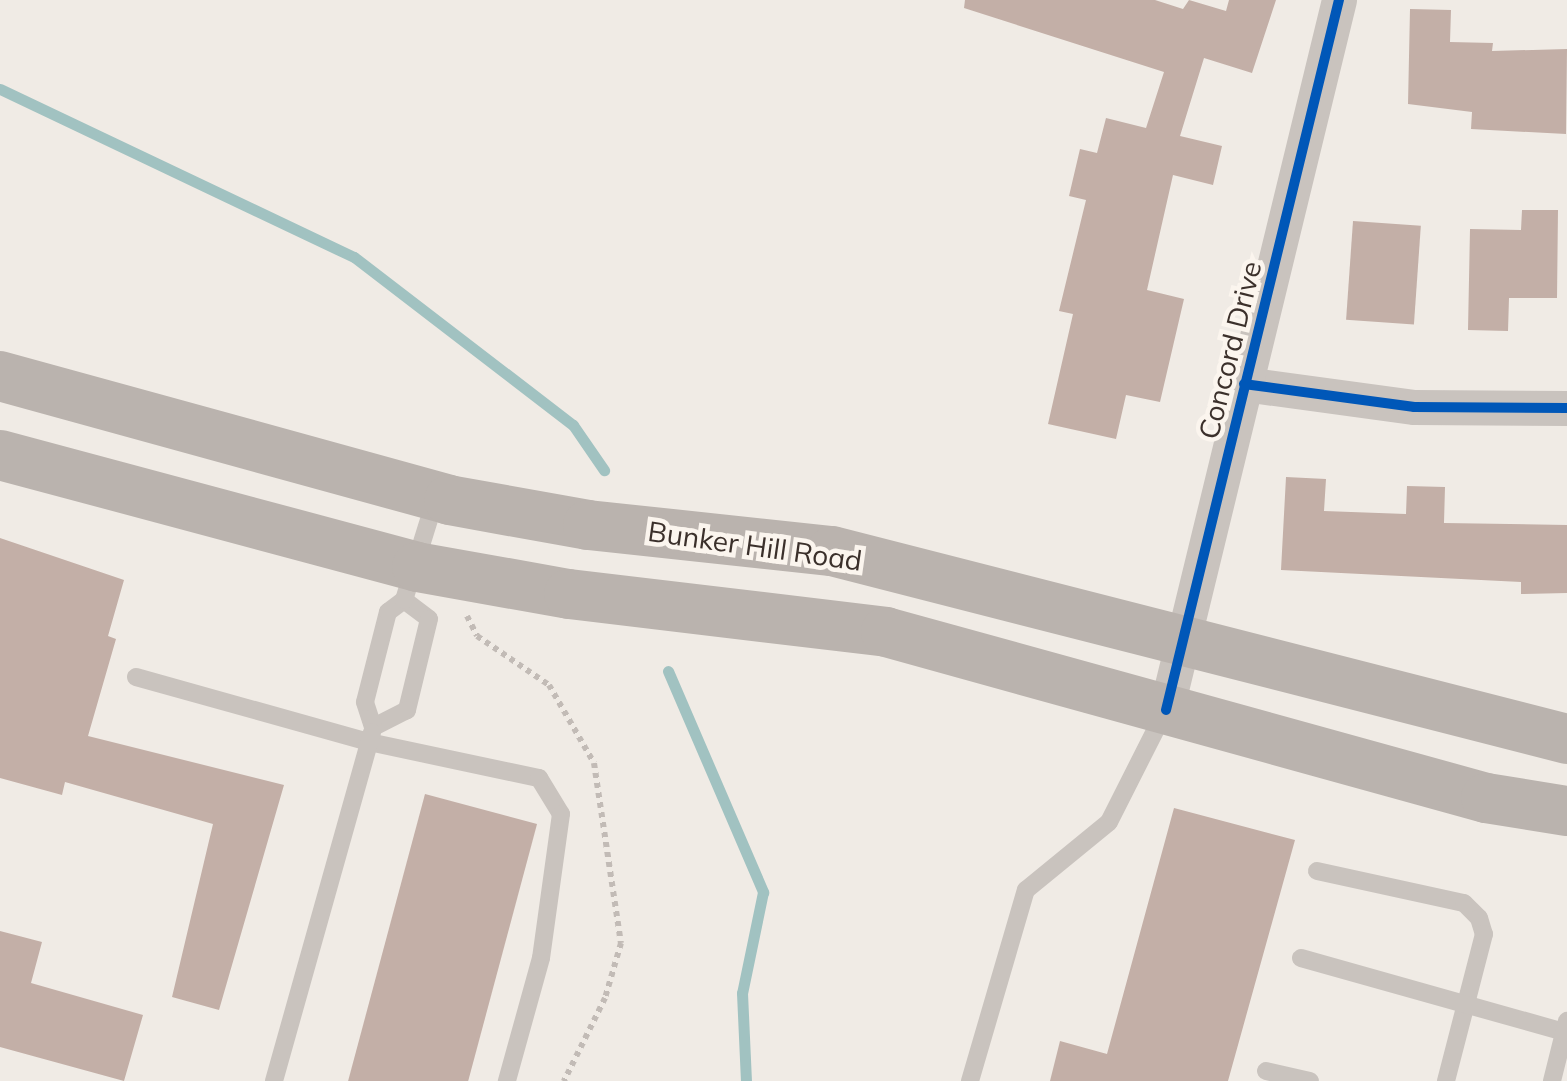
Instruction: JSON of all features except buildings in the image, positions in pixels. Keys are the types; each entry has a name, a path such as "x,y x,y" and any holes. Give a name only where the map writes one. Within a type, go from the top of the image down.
{"main road":[{"name":"Bunker Hill Road","path":"0,376 436,496 588,525 832,551 1567,738"},
{"path":"0,455 410,583 569,594 886,632 1486,798 1567,812"}],"street":[{"name":"Concord Drive","path":"1166,710 1340,0"},
{"path":"1244,384 1414,407 1567,408"}],"lane":[{"path":"274,1081 371,735 366,702 388,612 410,583 436,496"},
{"path":"371,735 406,710 416,673 429,618 410,583"},
{"path":"136,677 539,778 561,814 541,958 507,1081"},
{"path":"970,1081 1026,890 1109,822 1166,710"},
{"path":"1317,870 1464,903 1484,934 1446,1081"},
{"path":"1301,958 1468,1005 1566,1027 1552,1081"},
{"path":"1266,1071 1310,1081"}],"waterway":[{"path":"0,89 354,257 573,425 604,470"},
{"path":"668,671 763,892 742,993 746,1081"}],"cycle path":[{"path":"1166,710 1339,0"},
{"path":"1244,384 1414,407 1567,408"}]}
